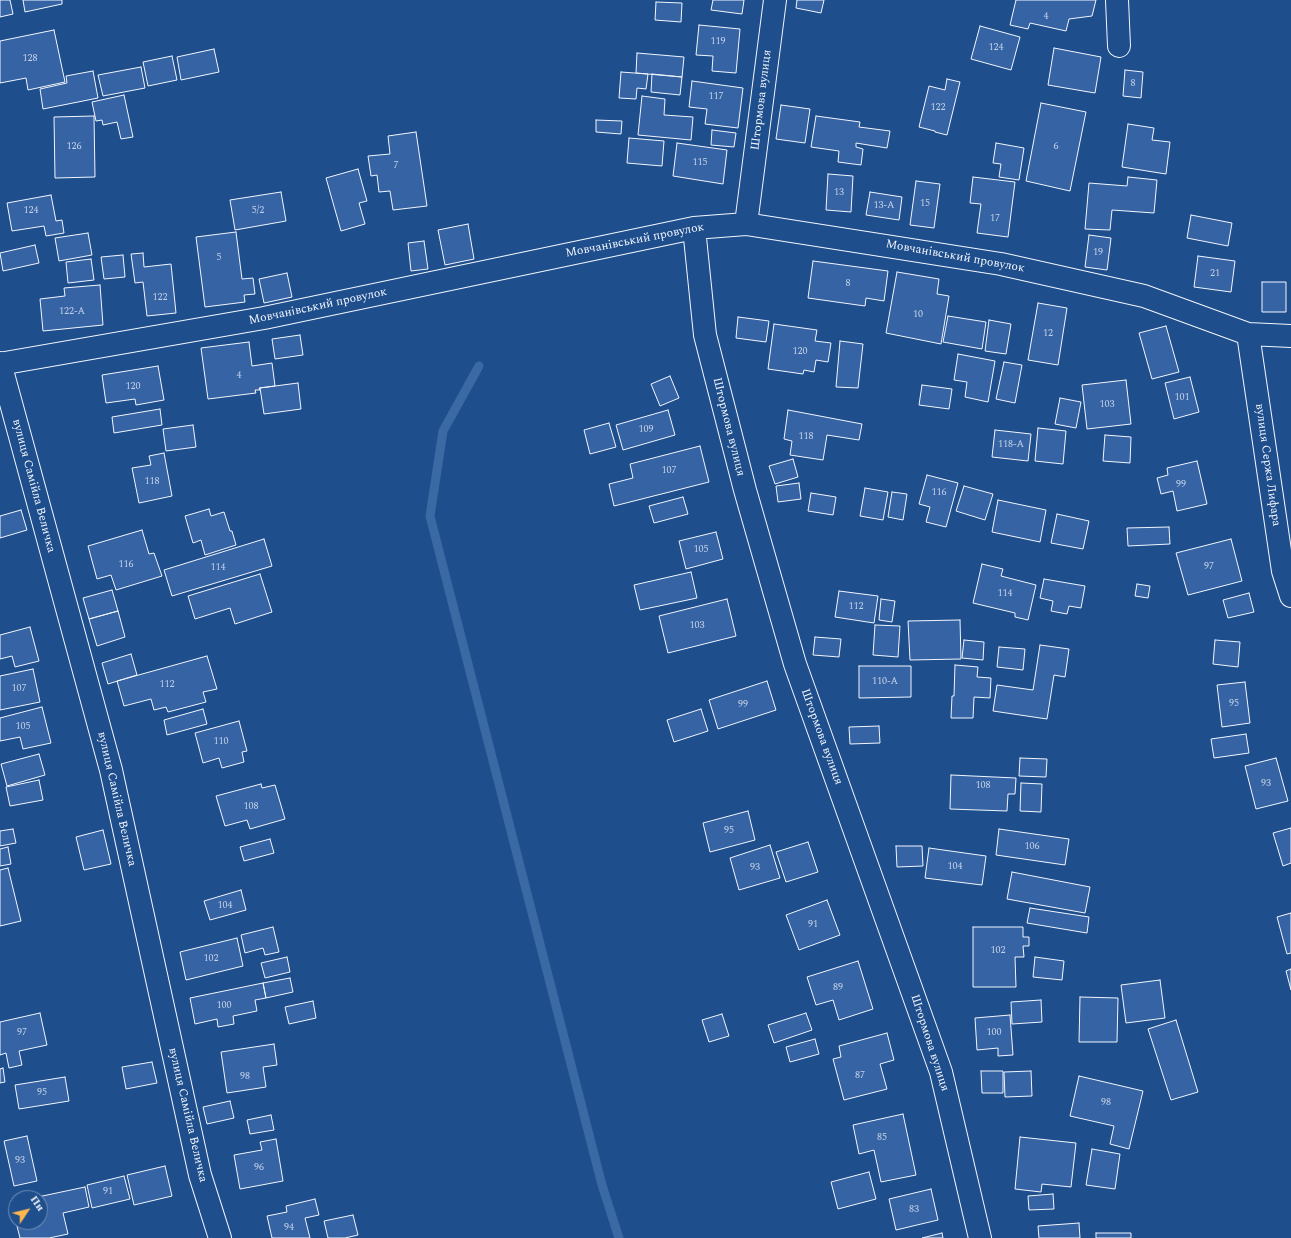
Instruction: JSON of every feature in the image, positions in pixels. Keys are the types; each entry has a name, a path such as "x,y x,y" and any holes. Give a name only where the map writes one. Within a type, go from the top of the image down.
{"street":[{"name":"Штормова вулиця","path":"746,224 776,0"},
{"path":"1117,0 1119,46"},
{"name":"Мовчанівський провулок","path":"0,364 264,318 694,228 746,224 1001,264 1144,296 1248,334 1291,336"},
{"name":"Штормова вулиця","path":"694,228 705,335 745,490 795,664 941,1072 980,1238"},
{"name":"вулиця Сержа Лифара","path":"1248,334 1283,571 1291,596"},
{"name":"вулиця Самійла Величка","path":"0,364 111,770 200,1175 220,1238"}],"building":[{"path":"0,0 10,0 13,14 0,17"},
{"path":"23,0 62,0 62,4 25,12"},
{"path":"713,0 744,0 742,14 711,10"},
{"path":"797,0 824,0 821,13 796,8"},
{"path":"1016,0 1096,0 1092,16 1069,19 1066,31 1030,23 1028,29 1010,25"},
{"path":"656,2 682,3 681,22 655,20"},
{"path":"699,25 740,29 736,73 712,71 713,56 696,55"},
{"path":"980,26 1020,37 1011,70 971,59"},
{"path":"54,30 65,82 28,90 26,78 0,83 0,41"},
{"path":"1054,48 1101,57 1095,93 1048,85"},
{"path":"214,49 219,72 181,80 177,57"},
{"path":"637,53 684,57 682,77 636,73"},
{"path":"172,56 177,80 148,86 143,62"},
{"path":"141,67 145,88 103,96 98,75"},
{"path":"1125,70 1143,72 1141,98 1123,96"},
{"path":"93,71 98,98 43,109 40,89 67,83 66,76"},
{"path":"621,72 648,74 646,89 637,88 636,99 619,98"},
{"path":"652,74 682,77 680,95 651,92"},
{"path":"947,79 960,82 947,135 919,127 929,86 945,90"},
{"path":"692,81 743,88 738,128 705,124 707,109 689,107"},
{"path":"124,95 133,137 121,139 117,122 103,125 102,120 96,121 92,102"},
{"path":"642,96 665,99 664,115 693,117 691,140 638,135"},
{"path":"1041,103 1086,112 1070,191 1026,181"},
{"path":"781,105 810,109 805,143 776,139"},
{"path":"94,116 95,177 55,178 54,117"},
{"path":"816,116 860,122 859,127 890,131 887,148 856,143 856,147 863,149 861,165 838,162 839,151 811,147"},
{"path":"596,120 622,121 621,134 596,132"},
{"path":"1128,124 1154,128 1152,140 1170,142 1166,174 1122,167"},
{"path":"712,130 736,133 734,147 711,145"},
{"path":"416,132 427,206 393,210 390,191 379,192 377,175 371,176 368,156 390,154 388,136"},
{"path":"629,138 664,141 662,166 627,163"},
{"path":"677,143 727,150 723,184 673,176"},
{"path":"996,143 1024,148 1019,180 999,177 1001,164 993,163"},
{"path":"358,169 367,201 359,203 365,224 341,231 326,178"},
{"path":"828,174 853,176 851,212 826,210"},
{"path":"973,177 1015,182 1008,237 977,233 981,204 970,203"},
{"path":"1128,177 1157,180 1154,213 1112,210 1110,230 1085,229 1089,183 1127,186"},
{"path":"916,181 940,184 934,228 910,225"},
{"path":"281,192 286,221 235,230 230,200"},
{"path":"870,192 902,197 899,220 866,215"},
{"path":"51,195 56,221 62,220 64,233 46,236 44,226 12,231 7,203"},
{"path":"1191,215 1232,223 1228,246 1187,238"},
{"path":"468,224 474,259 445,265 438,230"},
{"path":"236,232 242,279 253,278 255,294 244,295 245,302 205,307 196,237"},
{"path":"88,233 92,255 59,261 55,238"},
{"path":"1089,235 1111,238 1107,270 1085,267"},
{"path":"424,241 428,269 411,271 408,243"},
{"path":"35,245 39,263 3,271 0,253"},
{"path":"143,253 144,267 171,264 176,313 147,316 143,282 135,283 131,254"},
{"path":"123,255 125,277 104,279 101,257"},
{"path":"1198,256 1235,261 1231,292 1194,287"},
{"path":"91,259 94,280 68,283 66,262"},
{"path":"813,261 888,271 884,301 866,298 865,306 808,298"},
{"path":"897,272 939,279 937,294 949,296 941,344 886,333"},
{"path":"287,273 292,297 264,303 259,279"},
{"path":"1262,282 1286,282 1286,312 1262,312"},
{"path":"100,285 103,325 43,331 40,299 65,296 64,288"},
{"path":"1038,303 1067,308 1058,365 1028,360"},
{"path":"948,316 986,322 982,349 943,342"},
{"path":"738,317 769,321 766,342 736,338"},
{"path":"989,320 1011,324 1006,354 985,351"},
{"path":"774,324 817,330 815,341 831,343 828,362 816,360 814,372 804,370 803,374 768,369"},
{"path":"1166,326 1179,372 1152,379 1139,333"},
{"path":"300,335 303,355 275,359 272,339"},
{"path":"840,341 863,344 858,388 836,387"},
{"path":"249,342 252,366 272,363 275,386 259,388 260,390 255,390 256,393 208,399 201,348"},
{"path":"958,354 995,361 988,402 965,397 967,382 954,380"},
{"path":"1004,362 1022,365 1015,403 996,399"},
{"path":"158,366 164,400 136,405 135,399 106,403 102,375"},
{"path":"670,376 679,398 660,406 651,384"},
{"path":"1190,377 1199,412 1174,419 1165,383"},
{"path":"1126,380 1131,424 1087,429 1082,385"},
{"path":"298,383 301,409 264,414 260,388"},
{"path":"922,385 952,389 949,409 919,405"},
{"path":"1060,398 1081,402 1076,428 1055,424"},
{"path":"160,409 162,425 114,433 112,417"},
{"path":"668,410 675,435 623,450 616,425"},
{"path":"788,410 862,424 859,440 827,435 823,460 790,455 792,441 784,439"},
{"path":"609,423 616,447 590,454 584,430"},
{"path":"193,425 196,447 166,451 163,429"},
{"path":"1038,428 1066,431 1063,464 1035,461"},
{"path":"995,430 1031,434 1028,461 992,457"},
{"path":"1105,435 1131,437 1130,463 1103,461"},
{"path":"700,446 709,482 614,506 609,484 633,478 630,464"},
{"path":"164,453 172,496 139,503 132,468 151,465 149,456"},
{"path":"793,459 798,477 775,484 769,466"},
{"path":"1197,461 1207,504 1177,511 1173,491 1161,494 1157,478 1168,475 1167,468"},
{"path":"927,475 958,483 946,527 926,522 930,507 919,504"},
{"path":"799,483 801,499 778,502 776,486"},
{"path":"964,486 993,494 985,520 956,511"},
{"path":"865,488 888,492 883,520 860,516"},
{"path":"892,492 907,494 903,520 888,517"},
{"path":"811,493 836,497 833,515 808,511"},
{"path":"683,497 688,514 654,523 649,506"},
{"path":"998,500 1046,510 1040,542 992,532"},
{"path":"209,509 211,516 224,512 236,545 205,555 201,540 193,543 185,516"},
{"path":"21,510 27,530 0,538 0,516"},
{"path":"1057,514 1089,521 1083,549 1051,543"},
{"path":"1169,527 1170,544 1128,546 1127,528"},
{"path":"142,530 149,554 154,553 162,576 116,590 111,575 97,579 88,546"},
{"path":"716,532 723,559 686,569 679,541"},
{"path":"264,539 272,566 172,596 164,570"},
{"path":"1231,539 1242,581 1188,595 1176,553"},
{"path":"982,564 1003,569 1001,576 1036,585 1028,620 1015,617 1015,613 973,603"},
{"path":"691,572 697,598 640,610 634,585"},
{"path":"260,574 272,612 235,624 230,608 195,619 188,596"},
{"path":"1044,579 1085,586 1081,608 1069,606 1067,614 1051,611 1053,601 1040,598"},
{"path":"1137,584 1150,586 1148,598 1135,596"},
{"path":"112,590 118,611 89,619 83,598"},
{"path":"839,591 878,596 874,623 835,617"},
{"path":"1249,593 1254,612 1228,618 1223,600"},
{"path":"727,599 736,636 668,653 659,616"},
{"path":"881,599 895,601 892,622 879,620"},
{"path":"118,611 125,637 97,646 89,619"},
{"path":"960,620 961,659 910,660 908,621"},
{"path":"875,625 900,626 898,657 873,655"},
{"path":"30,627 39,661 15,667 12,656 0,659 0,635"},
{"path":"815,637 841,639 839,657 813,655"},
{"path":"964,640 984,642 983,660 962,658"},
{"path":"1215,640 1240,642 1238,667 1213,664"},
{"path":"1040,645 1069,649 1065,677 1054,675 1047,719 993,711 997,685 1033,690"},
{"path":"999,647 1025,649 1023,670 997,667"},
{"path":"131,654 137,675 108,684 102,663"},
{"path":"207,656 217,689 203,692 206,702 168,712 166,707 154,710 151,699 124,706 117,681"},
{"path":"955,665 978,667 977,677 991,678 990,698 974,697 973,718 951,718 952,696 954,696"},
{"path":"859,666 911,666 911,697 859,698"},
{"path":"33,669 40,702 0,710 0,676"},
{"path":"767,681 776,710 718,729 709,700"},
{"path":"1245,682 1250,723 1222,727 1217,685"},
{"path":"42,707 51,743 23,749 20,737 0,741 0,718"},
{"path":"203,709 207,724 167,735 164,720"},
{"path":"701,709 708,731 674,742 667,720"},
{"path":"239,721 247,751 242,752 244,762 222,768 219,758 203,763 195,733"},
{"path":"879,726 880,743 850,744 849,727"},
{"path":"1246,734 1249,753 1214,758 1211,739"},
{"path":"39,754 45,775 7,786 1,764"},
{"path":"1020,758 1047,759 1046,777 1019,776"},
{"path":"1276,758 1288,801 1256,809 1245,766"},
{"path":"951,775 1016,778 1015,794 1008,794 1007,811 950,809"},
{"path":"39,780 43,800 10,806 6,787"},
{"path":"1021,783 1042,784 1041,812 1020,811"},
{"path":"261,784 262,788 275,785 285,819 250,829 247,820 225,826 216,796"},
{"path":"748,811 755,840 710,852 703,823"},
{"path":"1291,828 1291,863 1283,866 1273,833"},
{"path":"13,829 16,843 0,846 0,831"},
{"path":"999,829 1069,839 1065,865 996,855"},
{"path":"103,830 111,864 84,870 76,837"},
{"path":"270,839 274,853 244,861 240,847"},
{"path":"808,842 818,872 786,882 776,852"},
{"path":"770,845 780,878 739,890 730,858"},
{"path":"896,846 922,846 923,866 897,867"},
{"path":"8,847 11,864 0,866 0,849"},
{"path":"929,848 986,856 982,885 925,878"},
{"path":"8,868 21,921 0,926 0,870"},
{"path":"1012,872 1090,887 1085,913 1007,899"},
{"path":"241,890 246,910 210,920 204,901"},
{"path":"827,900 840,935 799,950 786,915"},
{"path":"1030,908 1089,917 1087,933 1027,923"},
{"path":"1291,913 1291,953 1287,954 1277,917"},
{"path":"273,927 279,952 265,955 263,948 245,953 241,935"},
{"path":"973,927 1023,927 1023,937 1029,937 1029,946 1023,946 1024,957 1015,957 1016,987 973,987"},
{"path":"237,938 243,966 186,980 180,952"},
{"path":"287,957 290,972 265,978 261,963"},
{"path":"1035,957 1064,961 1062,980 1033,977"},
{"path":"858,961 873,1009 839,1020 833,1000 816,1005 807,977"},
{"path":"1291,969 1291,990 1286,971"},
{"path":"290,978 293,992 266,998 263,983"},
{"path":"1160,980 1165,1018 1126,1023 1121,985"},
{"path":"263,983 266,998 255,1000 257,1011 233,1016 234,1024 218,1027 217,1019 195,1024 190,998"},
{"path":"1080,997 1118,998 1117,1042 1079,1042"},
{"path":"1041,1000 1042,1022 1012,1024 1011,1002"},
{"path":"313,1001 316,1018 289,1024 285,1007"},
{"path":"40,1013 47,1045 19,1051 22,1065 9,1068 6,1053 0,1055 0,1022"},
{"path":"806,1013 812,1030 774,1043 768,1025"},
{"path":"722,1014 729,1036 709,1042 702,1020"},
{"path":"1010,1015 1013,1055 998,1056 998,1048 977,1050 975,1018"},
{"path":"1176,1020 1198,1092 1171,1100 1148,1029"},
{"path":"887,1033 894,1060 880,1064 887,1089 844,1100 833,1059 841,1057 839,1046"},
{"path":"815,1039 819,1054 790,1062 786,1047"},
{"path":"274,1044 277,1065 263,1067 266,1087 227,1093 221,1052"},
{"path":"152,1062 157,1083 126,1089 122,1067"},
{"path":"3,1068 5,1082 0,1083 0,1069"},
{"path":"981,1071 1003,1071 1003,1093 982,1093"},
{"path":"1031,1071 1032,1096 1005,1097 1004,1072"},
{"path":"1079,1076 1143,1091 1129,1149 1110,1144 1114,1126 1070,1116"},
{"path":"65,1077 69,1101 19,1109 15,1085"},
{"path":"230,1101 234,1118 207,1124 203,1107"},
{"path":"903,1114 916,1175 881,1182 874,1150 859,1154 853,1125"},
{"path":"271,1115 274,1130 250,1134 247,1120"},
{"path":"27,1136 37,1181 14,1186 4,1141"},
{"path":"1020,1137 1076,1143 1071,1187 1042,1184 1041,1192 1015,1189"},
{"path":"276,1139 283,1181 240,1189 234,1155 262,1150 260,1142"},
{"path":"1092,1149 1120,1154 1115,1189 1086,1185"},
{"path":"165,1166 172,1196 134,1205 127,1175"},
{"path":"869,1172 876,1199 838,1209 831,1182"},
{"path":"124,1176 130,1199 92,1208 87,1185"},
{"path":"85,1187 89,1207 63,1213 68,1234 49,1238 20,1238 18,1230 48,1230 48,1195"},
{"path":"931,1189 938,1220 896,1230 889,1199"},
{"path":"1053,1194 1054,1209 1029,1210 1028,1196"},
{"path":"315,1199 319,1215 305,1218 310,1238 272,1238 267,1216 287,1212 286,1206"},
{"path":"353,1215 358,1235 345,1238 328,1238 324,1221"},
{"path":"1079,1223 1080,1238 1039,1238 1038,1226"},
{"path":"942,1233 943,1238 922,1238"},
{"path":"1096,1233 1131,1233 1131,1238 1096,1238"}],"waterway":[{"path":"479,366 443,431 430,516 602,1185 619,1238"}]}
